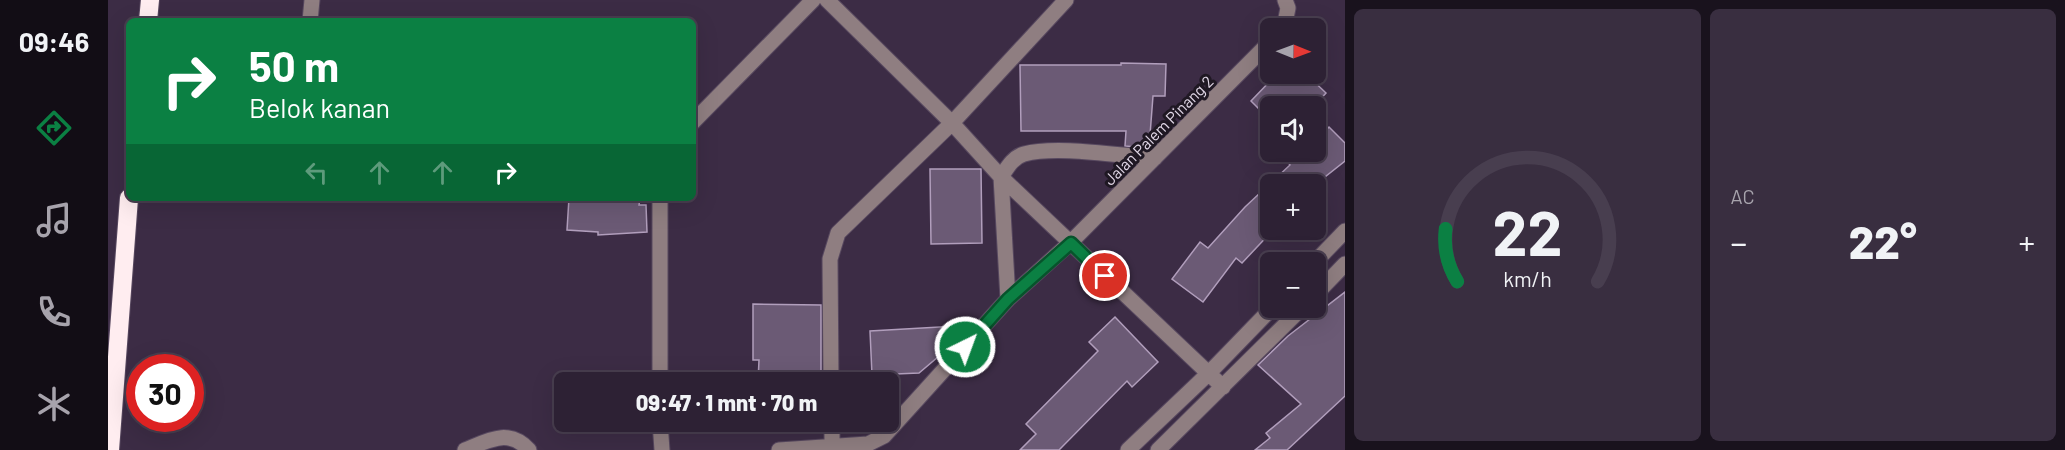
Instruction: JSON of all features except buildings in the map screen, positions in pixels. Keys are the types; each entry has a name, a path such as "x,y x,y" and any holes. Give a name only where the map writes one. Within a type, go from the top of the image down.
{"highway":[{"path":"148,18 150,0"},
{"path":"110,450 129,201"}],"street":[{"path":"310,18 312,0"},
{"path":"696,119 813,0"},
{"path":"827,0 952,123 1001,177 1223,387"},
{"path":"831,372 830,259 838,233 952,123 1066,0"},
{"path":"1285,0 1288,8 1286,18"},
{"name":"Jalan Palem Pinang 2","path":"899,411 1008,299 1071,243 1260,52"},
{"path":"1008,299 1001,177 1010,162 1023,154 1058,151 1155,158"},
{"path":"660,201 660,372"},
{"path":"1325,252 1345,231"},
{"path":"1326,284 1345,264"},
{"path":"1128,450 1209,373 1262,318"},
{"path":"1158,450 1292,318"},
{"path":"661,432 662,450"},
{"path":"832,432 832,446"},
{"name":"Jalan Palem Pinang 2","path":"779,450 868,444 878,441 882,432"},
{"path":"465,450 487,440 504,437 519,440 529,450"}],"route":[{"path":"965,347 1008,299 1071,243 1105,276"}]}
